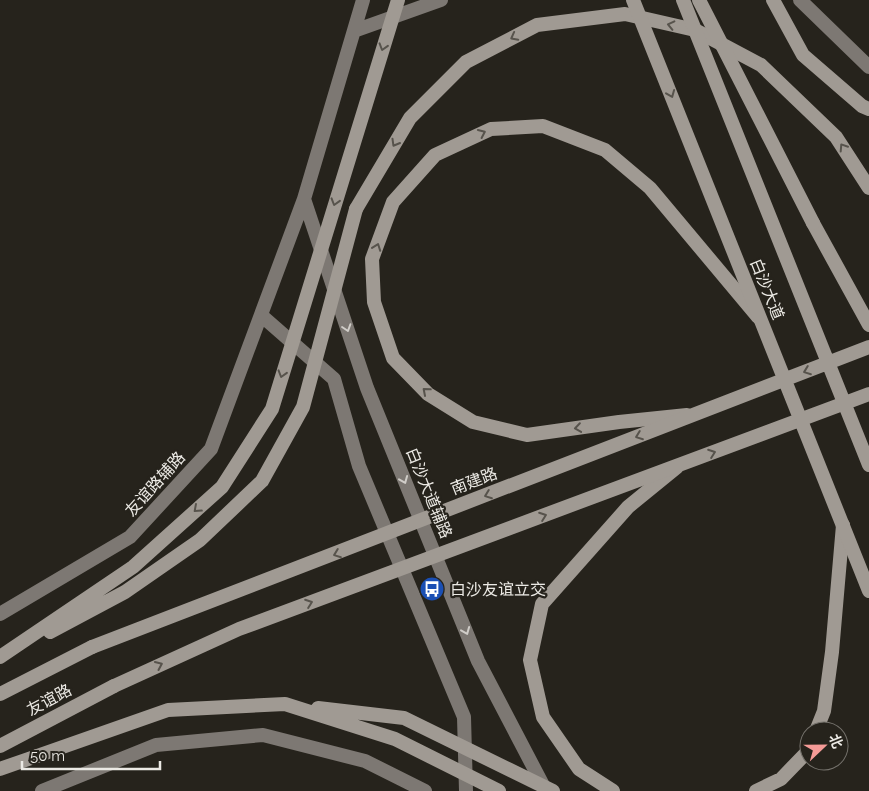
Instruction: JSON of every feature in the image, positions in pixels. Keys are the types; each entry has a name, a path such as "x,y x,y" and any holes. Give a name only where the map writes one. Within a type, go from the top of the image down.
{"highway":[{"path":"0,658 133,567 222,487 272,410 398,0"},
{"name":"白沙大道","path":"633,0 869,591"},
{"name":"白沙大道","path":"683,0 869,465"},
{"path":"699,0 812,223 869,325"},
{"path":"773,0 803,55 862,106 869,109"},
{"path":"0,658 125,592 200,540 262,481 303,407 356,209 410,118 466,62 537,25 625,14 695,30 761,65 836,136 869,188"},
{"path":"696,414 527,434 473,422 428,394 393,358 374,302 372,259 393,202 435,155 491,129 543,126 605,150 650,188 761,321"},
{"name":"南建路","path":"92,647 869,347"},
{"path":"612,791 579,769 543,717 530,660 542,604 628,508 679,465 869,394"},
{"name":"友谊路","path":"0,746 114,686 239,629 679,465"},
{"path":"820,721 824,711 832,652 842,525"},
{"name":"友谊路","path":"0,694 92,647"},
{"path":"285,704 395,738 500,791"},
{"path":"0,769 168,710 285,704 404,718 553,791"},
{"path":"756,791 781,779 799,760"}],"main road":[{"name":"友谊路辅路","path":"0,614 130,537 211,449 304,199 363,0"},
{"path":"354,31 441,0"},
{"path":"800,0 869,67"},
{"name":"白沙大道辅路","path":"304,199 374,406 478,661 546,791"},
{"path":"262,316 334,379 359,466 464,716 466,791"},
{"path":"42,791 156,744 263,735 365,761 425,791"}],"place":[{"name":"白沙友谊立交","path":"432,589"}]}
